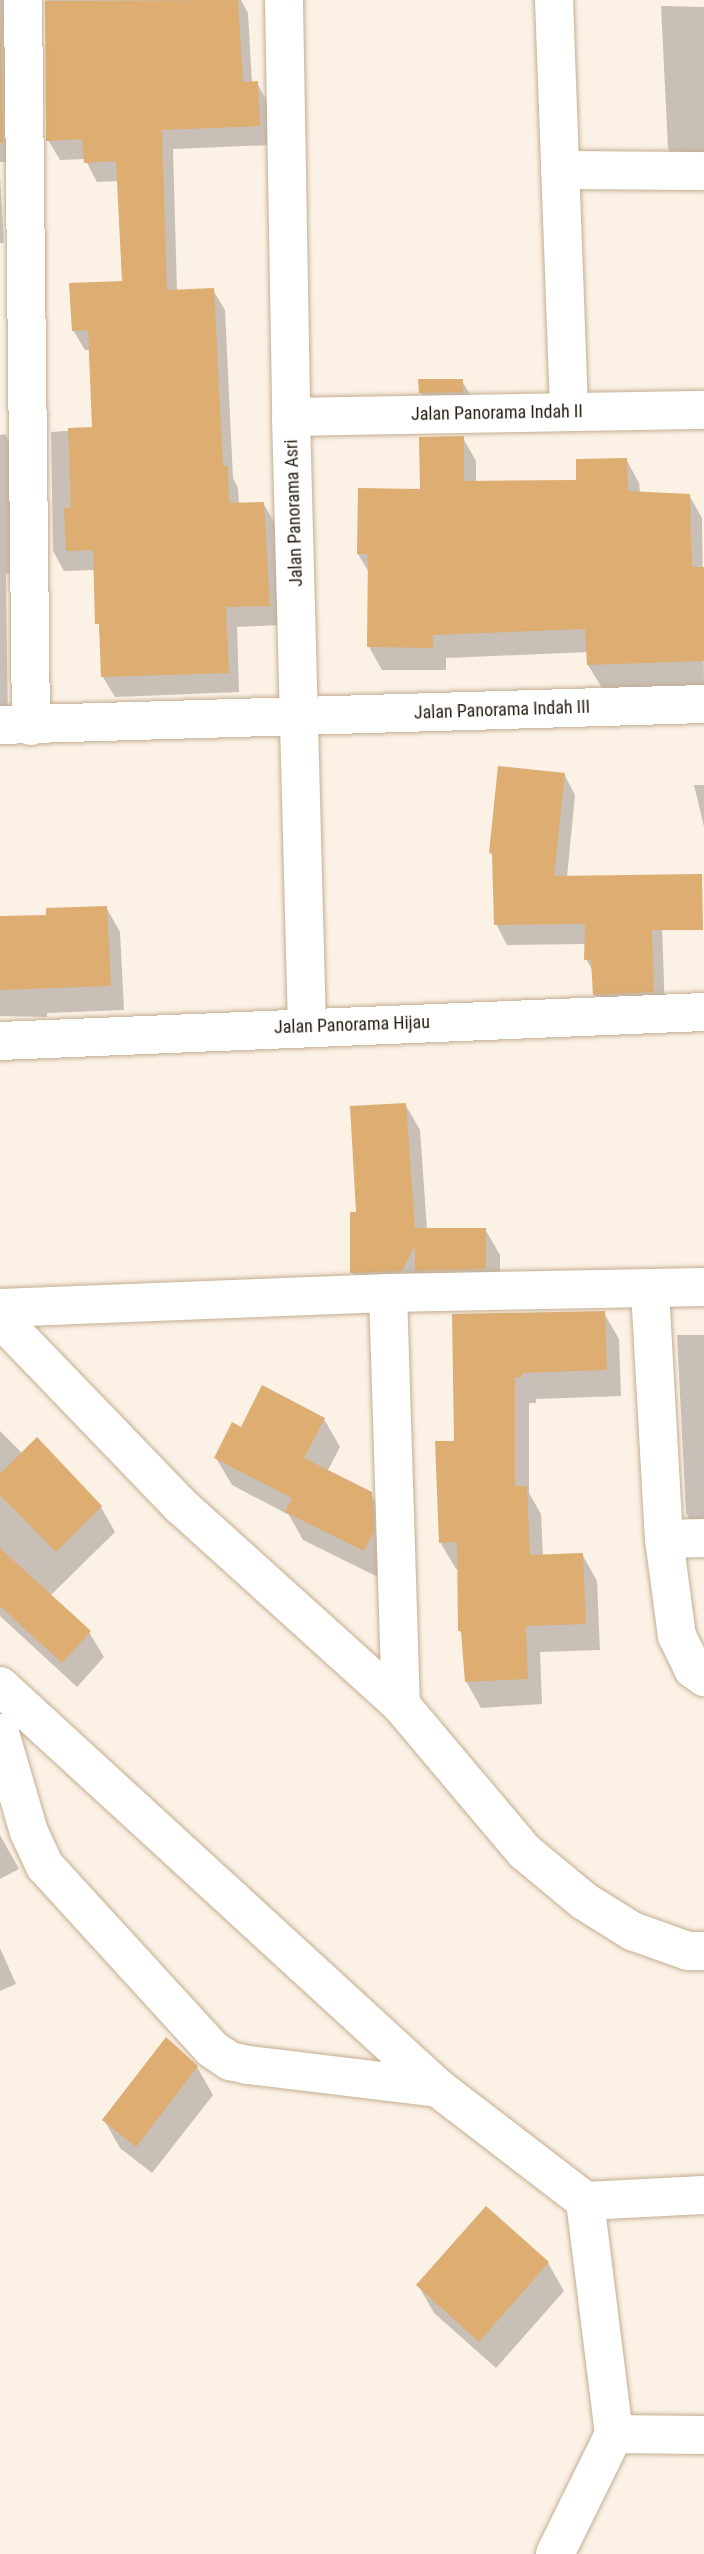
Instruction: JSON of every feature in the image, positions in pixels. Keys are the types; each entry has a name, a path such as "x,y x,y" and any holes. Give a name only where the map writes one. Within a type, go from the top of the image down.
{"street":[{"path":"15,726 23,0"},
{"name":"Jalan Panorama Asri","path":"284,0 291,417 307,1026"},
{"path":"554,0 569,412"},
{"path":"560,170 704,171"},
{"name":"Jalan Panorama Indah II","path":"291,417 704,410"},
{"name":"Jalan Panorama Indah III","path":"15,726 704,704"},
{"name":"Jalan Panorama Hijau","path":"0,1041 307,1026 704,1012"},
{"path":"0,1308 388,1293 704,1287"},
{"path":"650,1290 664,1539 677,1636 692,1669 704,1677"},
{"path":"388,1293 401,1705"},
{"path":"0,1318 181,1506 401,1705 525,1852 584,1901 632,1931 688,1951 704,1951"},
{"path":"664,1539 704,1538"},
{"path":"0,1686 438,2088 585,2201 704,2195"},
{"path":"0,1733 29,1832 45,1866 212,2049 230,2061 248,2065 438,2088"},
{"path":"555,2554 614,2434 585,2201"},
{"path":"614,2434 704,2435"}],"building":[{"path":"238,0 243,82 258,81 260,126 162,130 167,290 214,288 223,466 228,466 229,503 264,502 270,606 226,607 229,673 101,677 99,624 95,624 93,550 66,551 64,508 71,508 68,428 92,427 88,330 72,331 69,283 122,281 116,161 84,163 82,139 46,141 45,1"},
{"path":"0,3 3,142 0,143"},
{"path":"418,379 463,379 463,392 419,393"},
{"path":"464,436 464,481 576,480 576,459 627,458 628,491 690,494 692,567 704,567 704,661 587,665 585,629 433,635 433,648 367,647 368,554 357,554 358,488 420,489 419,437"},
{"path":"498,766 565,773 554,876 702,874 703,930 652,930 654,992 593,995 591,960 584,960 585,924 494,925 492,854 489,853"},
{"path":"107,906 111,986 0,990 0,916 46,915 46,908"},
{"path":"406,1103 415,1228 486,1228 486,1269 415,1271 415,1245 402,1271 350,1273 350,1212 356,1212 350,1106"},
{"path":"605,1311 607,1370 522,1373 522,1377 515,1377 515,1486 527,1486 530,1555 583,1553 586,1624 526,1626 528,1679 465,1682 461,1631 458,1631 457,1542 439,1543 435,1441 454,1441 452,1314"},
{"path":"262,1385 325,1418 304,1458 372,1492 374,1531 364,1551 285,1512 292,1498 214,1458 232,1422 241,1427"},
{"path":"37,1437 102,1506 56,1552 0,1495 0,1474"},
{"path":"0,1548 91,1631 62,1663 0,1606"},
{"path":"166,2037 198,2066 136,2147 102,2120"},
{"path":"486,2206 549,2262 479,2342 416,2285"}]}
